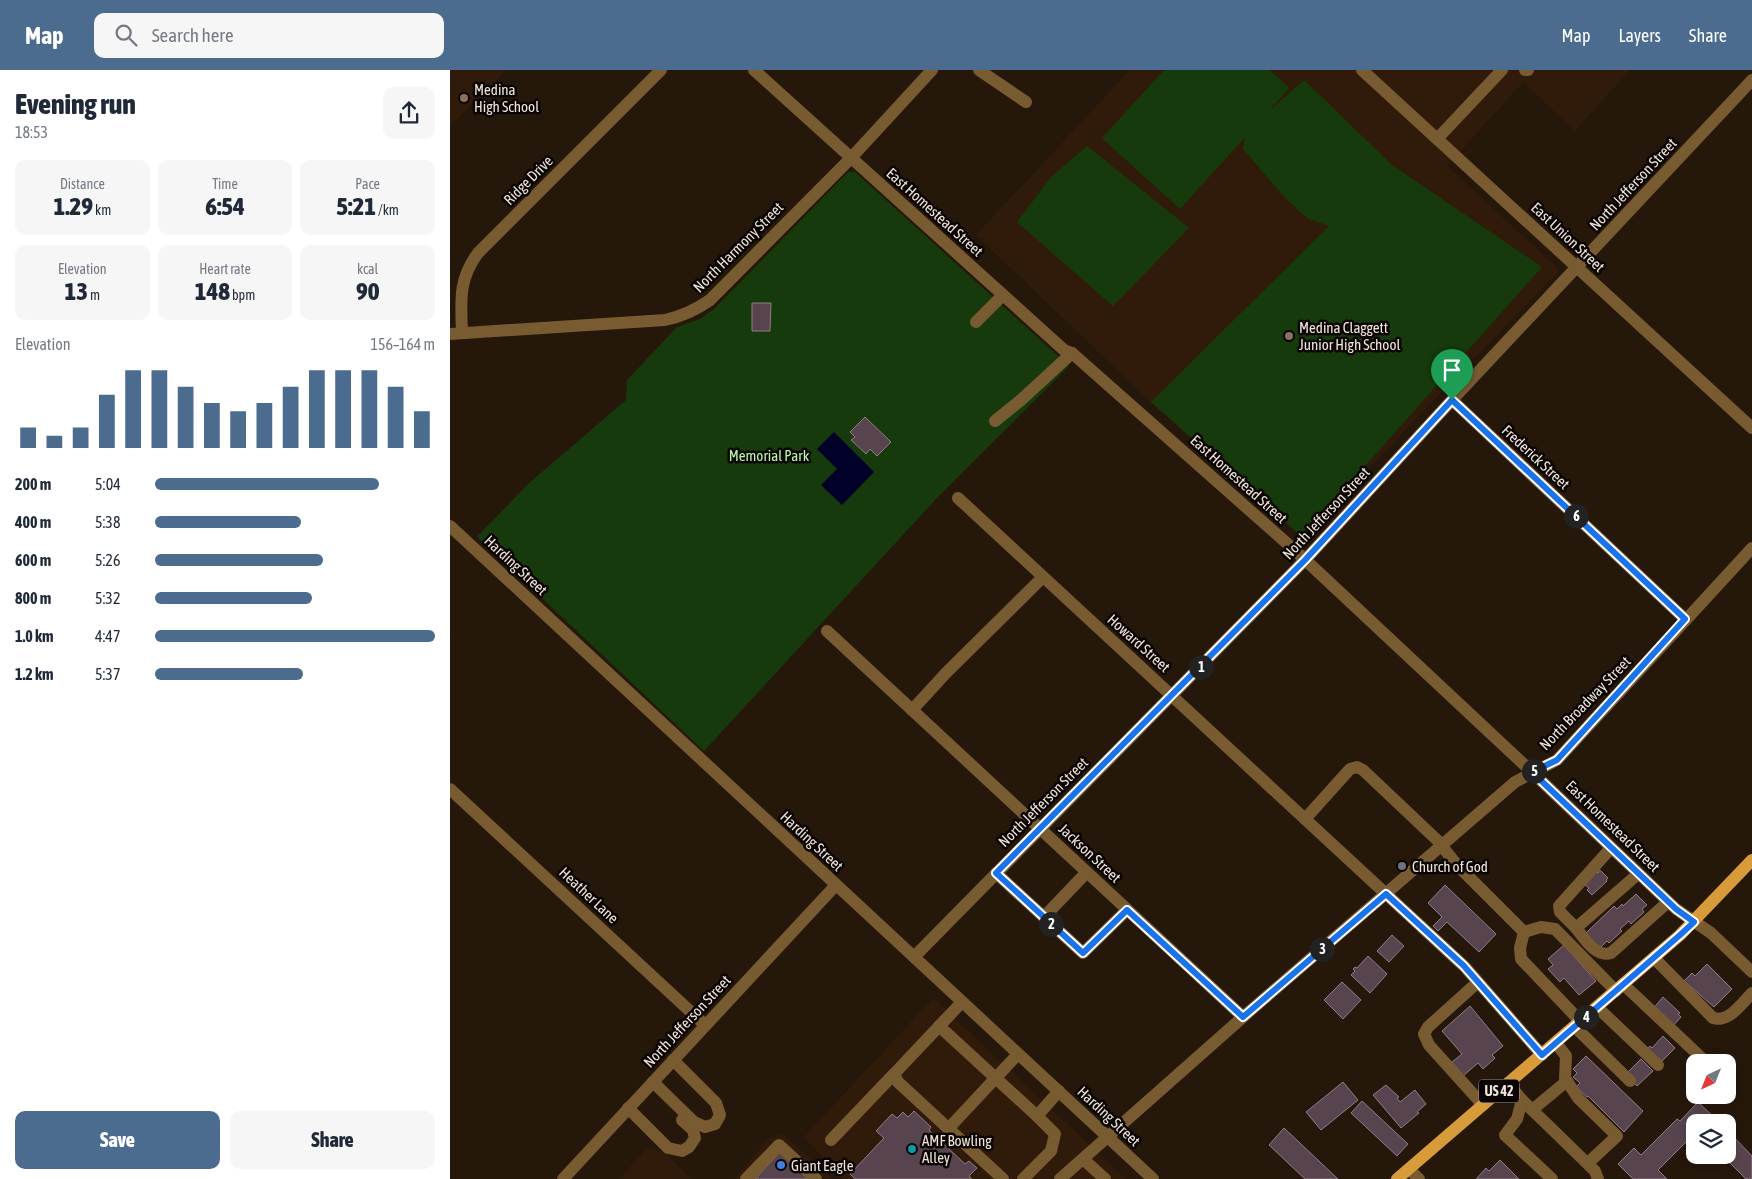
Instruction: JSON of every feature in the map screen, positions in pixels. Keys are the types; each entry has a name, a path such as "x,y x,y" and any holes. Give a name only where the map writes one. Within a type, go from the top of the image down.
{"main road":[{"name":"US 42","path":"1397,1179 1654,958 1694,922 1752,860"}],"street":[{"name":"Ridge Drive","path":"456,333 464,277 474,258 661,70"},
{"name":"East Homestead Street","path":"754,70 1064,350 1072,353 1305,560 1668,902 1710,933 1752,972"},
{"name":"North Harmony Street","path":"456,333 665,320 682,316 697,309 710,300 851,158 932,70"},
{"path":"979,70 1026,102"},
{"name":"East Union Street","path":"1364,70 1752,428"},
{"path":"1437,139 1502,70"},
{"name":"North Jefferson Street","path":"914,957 1305,560 1452,400 1750,86"},
{"path":"976,322 1003,295"},
{"path":"994,421 1021,400 1072,353"},
{"name":"Frederick Street","path":"1452,400 1685,619"},
{"name":"Howard Street","path":"958,498 1464,966 1542,1055"},
{"name":"Harding Street","path":"450,526 1150,1178"},
{"name":"North Broadway Street","path":"1060,1179 1243,1017 1515,782 1557,760 1752,548"},
{"path":"912,710 946,673 1043,577"},
{"name":"Jackson Street","path":"827,631 1243,1017"},
{"path":"1305,819 1348,772 1353,768 1357,768 1369,776 1424,826 1458,865 1524,932"},
{"name":"Heather Lane","path":"450,789 705,1025"},
{"path":"1611,848 1559,906 1560,912 1596,950 1607,954 1612,952 1668,902"},
{"path":"996,873 1083,953 1127,910"},
{"path":"1044,917 1086,873"},
{"path":"1576,928 1638,874"},
{"name":"North Jefferson Street","path":"563,1179 836,885"},
{"path":"1524,932 1541,927 1555,929 1697,1054"},
{"path":"1524,932 1520,948 1521,958 1630,1081"},
{"path":"1654,958 1713,1018 1719,1020 1726,1018 1752,993"},
{"path":"1478,982 1428,1027 1424,1034 1429,1045 1483,1105"},
{"path":"831,1140 962,1002"},
{"path":"1597,1007 1658,1065"},
{"path":"939,1026 1055,1134 1051,1151 1024,1179"},
{"path":"1556,1043 1566,1056 1565,1078 1578,1098 1617,1136 1588,1164"},
{"path":"948,1129 1018,1054"},
{"path":"650,1085 694,1122 705,1127 715,1124 720,1115 716,1103 673,1060"},
{"path":"894,1074 898,1082 1003,1179"},
{"path":"1532,1110 1567,1081"},
{"path":"1508,1083 1522,1100 1596,1171 1598,1179"},
{"path":"628,1108 668,1148 682,1151 689,1147 695,1138 693,1130 650,1085"},
{"path":"1037,1116 1059,1092"},
{"path":"1522,1100 1517,1119 1505,1135 1552,1179"},
{"path":"746,1179 779,1146 816,1179"},
{"path":"1083,1159 1105,1179"},
{"path":"1409,1169 1418,1179"}],"shaded area":[{"name":"Medina High School","path":"450,70 507,70 450,126"},
{"name":"Medina Claggett Junior High School","path":"1130,70 1630,70 1575,131 1523,82 1447,166 1560,270 1302,537 1151,402 976,235"},
{"path":"933,998 1126,1179 843,1179 804,1137"},
{"path":"783,1134 832,1179 735,1179 769,1138"},
{"path":"653,1149 665,1153 692,1179 619,1179 646,1150"}],"green space":[{"path":"1164,70 1270,70 1289,88 1270,110 1304,80 1392,165 1542,267 1302,537 1151,402 1329,226 1307,218 1286,199 1243,149 1245,137 1180,209 1102,138"},
{"path":"1087,146 1189,228 1113,306 1017,222 1051,177"},
{"name":"Memorial Park","path":"848,172 855,172 1069,366 937,498 704,751 477,537 528,484 626,400 627,380 677,327 700,319 714,309"}],"water":[{"path":"834,432 874,472 842,505 821,485 837,469 817,449"}],"building":[{"path":"752,303 771,303 770,331 752,331"},
{"path":"865,417 891,442 877,456 870,449 866,454 851,440 855,437 850,432"},
{"path":"1600,870 1608,878 1592,895 1587,890 1589,888 1584,884 1596,871 1598,873"},
{"path":"1445,885 1496,934 1479,952 1447,922 1438,931 1433,926 1442,917 1428,903"},
{"path":"1636,894 1647,905 1642,909 1644,912 1631,924 1629,921 1620,929 1622,931 1599,949 1585,934 1614,906 1617,909 1622,904 1623,906"},
{"path":"1392,935 1404,946 1389,962 1377,951"},
{"path":"1564,945 1596,981 1579,995 1564,978 1560,982 1548,969 1553,965 1548,959"},
{"path":"1368,956 1387,974 1370,993 1351,975 1355,971 1353,969 1357,968"},
{"path":"1707,964 1732,989 1714,1007 1684,981 1692,973 1695,976"},
{"path":"1342,982 1361,1000 1343,1019 1324,1000"},
{"path":"1663,997 1680,1013 1678,1014 1681,1017 1672,1027 1652,1010"},
{"path":"1470,1006 1503,1046 1492,1055 1495,1058 1483,1069 1478,1063 1463,1076 1452,1062 1462,1054 1442,1031"},
{"path":"1663,1036 1675,1048 1660,1063 1646,1051 1650,1046 1652,1048"},
{"path":"1586,1056 1643,1111 1624,1132 1588,1096 1576,1087 1580,1083 1573,1077 1577,1073 1573,1069"},
{"path":"1641,1059 1653,1071 1637,1086 1625,1075"},
{"path":"1343,1082 1358,1100 1321,1130 1306,1112"},
{"path":"1386,1085 1399,1097 1397,1098 1400,1102 1415,1090 1426,1104 1417,1112 1419,1113 1401,1128 1373,1095"},
{"path":"1362,1101 1408,1144 1397,1156 1351,1113"},
{"path":"1696,1104 1700,1104 1711,1114 1687,1114"},
{"name":"AMF Bowling Alley","path":"914,1111 931,1127 929,1130 965,1164 969,1161 977,1168 969,1176 972,1179 855,1179 850,1174 884,1138 876,1131 892,1114 897,1118 903,1112 908,1117"},
{"path":"1686,1115 1686,1142 1658,1170 1667,1179 1633,1179 1618,1164 1634,1148 1641,1155 1677,1119 1680,1121"},
{"path":"1284,1128 1338,1179 1305,1179 1269,1145"},
{"path":"1736,1139 1752,1156 1752,1179 1746,1179 1731,1164 1736,1164"},
{"name":"Giant Eagle","path":"780,1152 810,1179 755,1179"},
{"path":"1500,1160 1519,1179 1476,1179 1486,1168 1489,1171"}],"place":[{"name":"Medina High School","path":"464,98"},
{"name":"Medina Claggett Junior High School","path":"1289,336"},
{"name":"Church of God","path":"1402,866"},
{"name":"AMF Bowling Alley","path":"912,1149"},
{"name":"Giant Eagle","path":"781,1165"}],"route":[{"path":"1452,400 1685,619 1557,760 1532,772 1676,909 1694,922 1542,1055 1464,966 1386,894 1243,1017 1127,910 1083,953 996,873 1173,696 1305,560 1452,400"}]}
